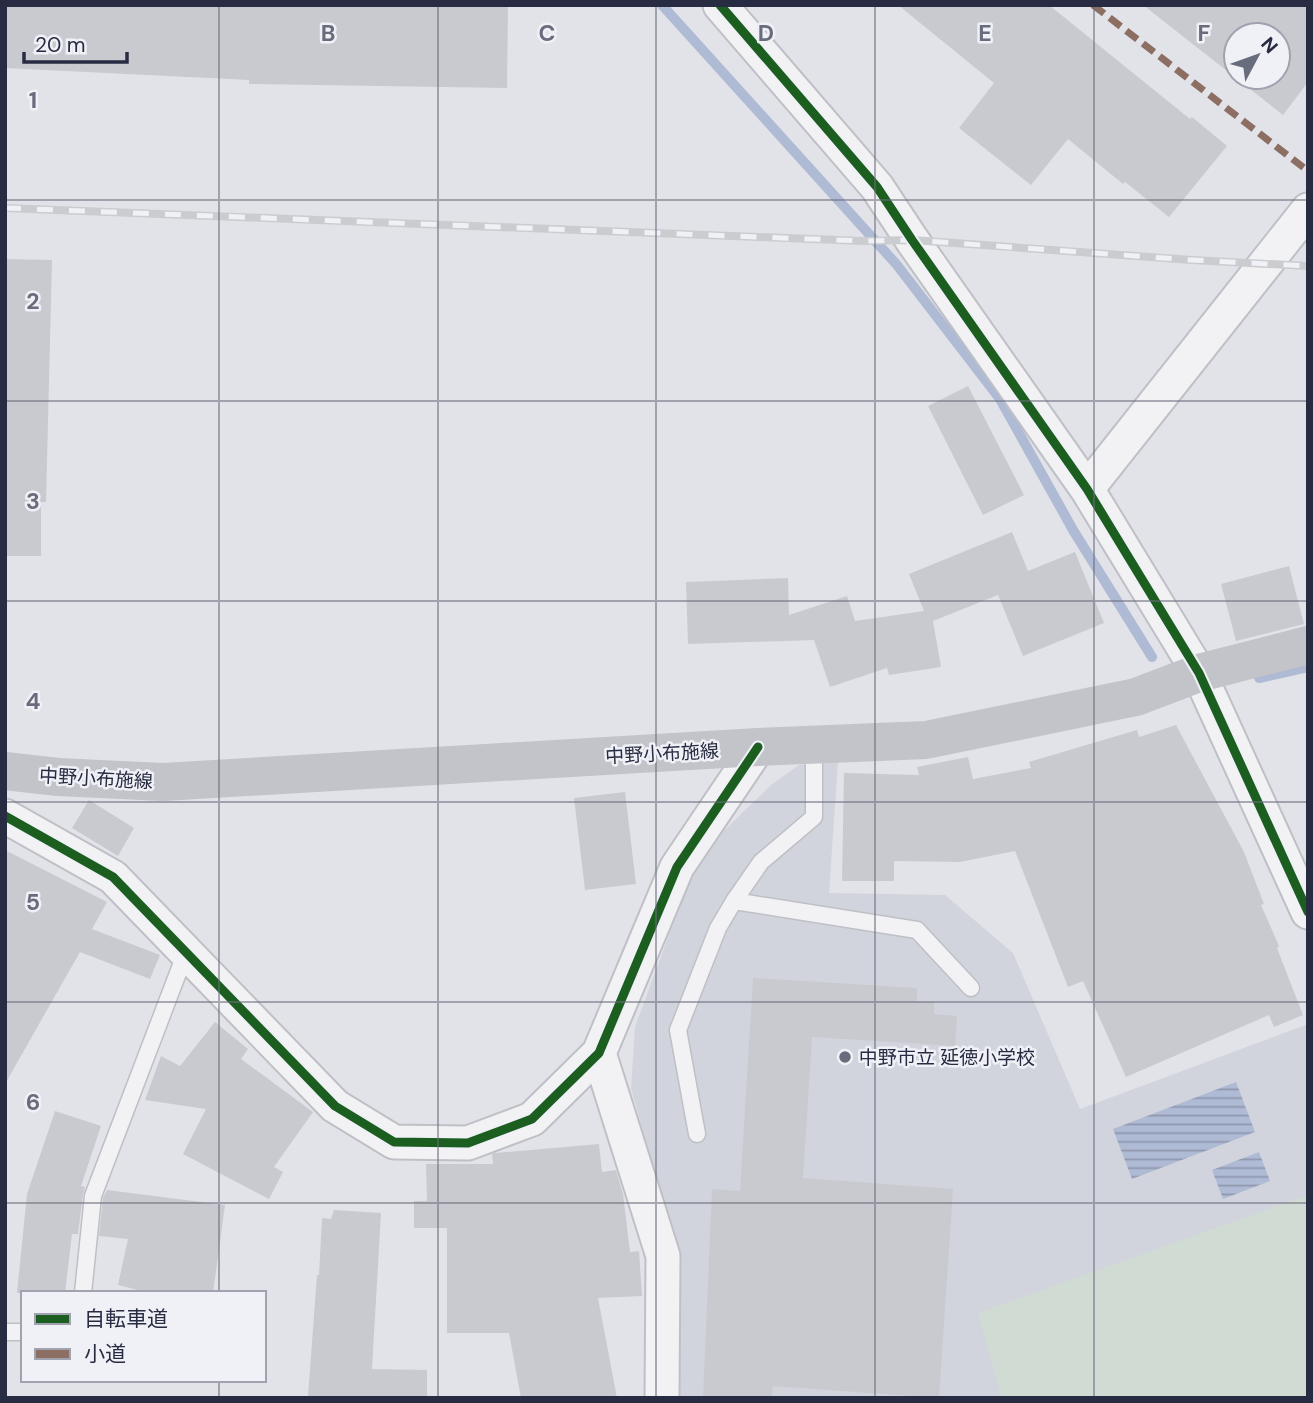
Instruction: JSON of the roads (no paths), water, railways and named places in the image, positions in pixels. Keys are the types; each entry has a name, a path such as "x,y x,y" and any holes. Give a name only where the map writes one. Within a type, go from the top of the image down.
{"main road":[{"name":"中野小布施線","path":"5,771 58,777 163,782 758,747 926,740 1136,697 1199,673 1308,645"}],"street":[{"path":"720,5 877,187 1087,489 1199,673 1308,912"},
{"path":"1087,489 1308,209"},
{"path":"5,816 113,877 335,1106 394,1142 468,1143 533,1119 600,1053 677,867 758,747"},
{"path":"600,1053 663,1256 662,1398"}],"lane":[{"path":"698,1134 678,1030 718,928 734,901 761,862 814,817 814,745"},
{"path":"734,901 917,930 971,988"},
{"path":"83,1291 93,1196 186,952"}],"water":[{"path":"1236,1082 1255,1132 1132,1179 1113,1129"},
{"path":"1259,1152 1270,1181 1223,1199 1212,1170"}],"waterway":[{"path":"662,5 897,265 1000,399 1073,530 1152,657"},
{"path":"1259,678 1308,667"}],"railway":[{"path":"5,208 863,241 912,240 1308,266"}],"place":[{"name":"中野市立 延徳小学校","path":"845,1057"}]}
